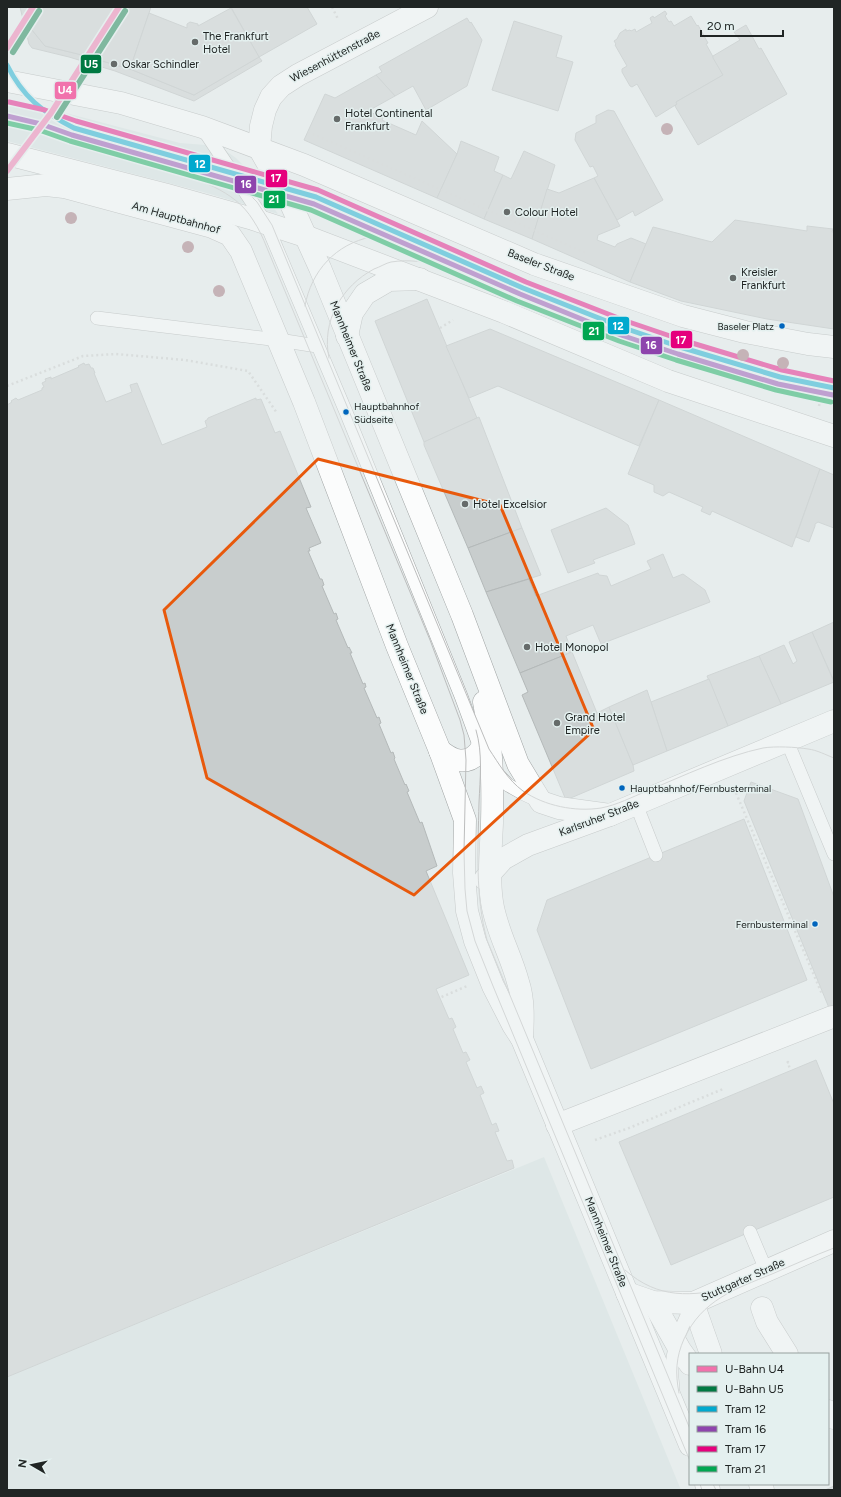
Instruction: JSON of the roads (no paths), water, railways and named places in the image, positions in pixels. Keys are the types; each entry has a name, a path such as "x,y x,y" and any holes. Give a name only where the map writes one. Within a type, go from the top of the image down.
{"street":[{"name":"Wiesenhüttenstraße","path":"259,148 261,126 265,110 271,97 281,86 298,75 427,7"},
{"path":"7,81 121,102 202,127 259,148"},
{"name":"Mannheimer Straße","path":"259,148 291,204 305,236 462,614 518,764 541,802"},
{"name":"Baseler Straße","path":"259,148 304,165 534,264 684,316 746,332 808,344 834,347"},
{"name":"Am Hauptbahnhof","path":"11,157 159,193 266,223"},
{"name":"Am Hauptbahnhof","path":"7,189 46,186 64,187 212,227 230,235 241,251 279,340"},
{"path":"266,223 421,279 668,381 834,436"},
{"path":"347,336 352,313 365,294 389,280 421,279"},
{"name":"Mannheimer Straße","path":"279,340 397,646 440,751 465,820 464,866 466,899 469,919 481,955 496,992 522,1039 689,1442"},
{"name":"Mannheimer Straße","path":"462,614 478,666 485,740 493,769 490,874 492,902 496,921 518,982 523,1014 522,1039"},
{"name":"Karlsruher Straße","path":"466,899 503,859 528,845 610,815 834,721"},
{"path":"440,751 456,760 466,760 475,757 485,740"},
{"path":"541,802 558,808 610,815"},
{"path":"557,1125 832,1017"},
{"name":"Stuttgarter Straße","path":"627,1293 653,1302 693,1303 834,1241"},
{"path":"653,1302 675,1342 689,1363"},
{"path":"693,1303 711,1353"},
{"path":"762,1308 766,1322 786,1353"}],"lane":[{"path":"202,127 266,223 343,405 461,696 485,740"},
{"path":"126,204 159,193"},
{"path":"97,318 317,346"},
{"path":"787,741 834,854"},
{"path":"493,769 508,785 541,802"},
{"path":"636,804 656,855"},
{"path":"750,1232 766,1270"},
{"path":"676,1410 671,1374 672,1355 675,1342 693,1303"}],"tram line":[{"name":"12","path":"7,65 20,86 34,102 52,116 74,128 316,197 523,288 624,328 680,347 780,377 834,388"},
{"name":"17","path":"9,102 45,110 76,121 318,190 526,282 626,321 682,340 782,370 834,381"},
{"name":"16","path":"7,116 41,124 72,135 314,204 520,294 621,335 778,384 833,395"},
{"name":"21","path":"7,123 39,130 70,141 311,210 517,301 619,341 776,390 831,402"},
{"path":"184,160 236,181 257,202 272,225 489,749 504,772 518,787 541,801 550,804 560,807 591,809 607,807 619,803 719,761 763,748 803,748 815,750 834,758"},
{"path":"165,168 214,187 236,200 245,209 257,227 430,640 460,720 464,735 466,760 464,851 465,889 467,911 475,941 689,1459"},
{"path":"305,306 308,293 319,271 327,261 347,246 371,237 386,235 419,243"},
{"path":"329,358 327,344 331,318 336,306 344,295 352,285 363,276 374,269 391,262 417,261 443,266"},
{"path":"476,730 480,748 478,872 483,923 487,940 689,1427"},
{"path":"679,1393 677,1379 679,1352 691,1326 700,1314 710,1305 745,1285 834,1248"},
{"path":"625,1270 650,1287 663,1291 689,1294 732,1288"},
{"path":"700,1485 702,1490"},
{"path":"714,1485 716,1490"}],"metro line":[{"name":"U4","path":"7,48 33,7"},
{"name":"U4","path":"7,171 51,113 119,7"},
{"name":"U5","path":"13,52 39,11"},
{"name":"U5","path":"57,117 125,11"}],"place":[{"name":"The Frankfurt Hotel","path":"195,42"},
{"name":"Oskar Schindler","path":"114,64"},
{"name":"Hotel Continental Frankfurt","path":"337,119"},
{"name":"Colour Hotel","path":"507,212"},
{"name":"Kreisler Frankfurt","path":"733,278"},
{"name":"Baseler Platz","path":"782,326"},
{"name":"Hauptbahnhof Südseite","path":"346,412"},
{"name":"Hotel Excelsior","path":"465,504"},
{"name":"Hotel Monopol","path":"527,647"},
{"name":"Grand Hotel Empire","path":"557,723"},
{"name":"Hauptbahnhof/Fernbusterminal","path":"622,788"},
{"name":"Fernbusterminal","path":"815,924"}]}
